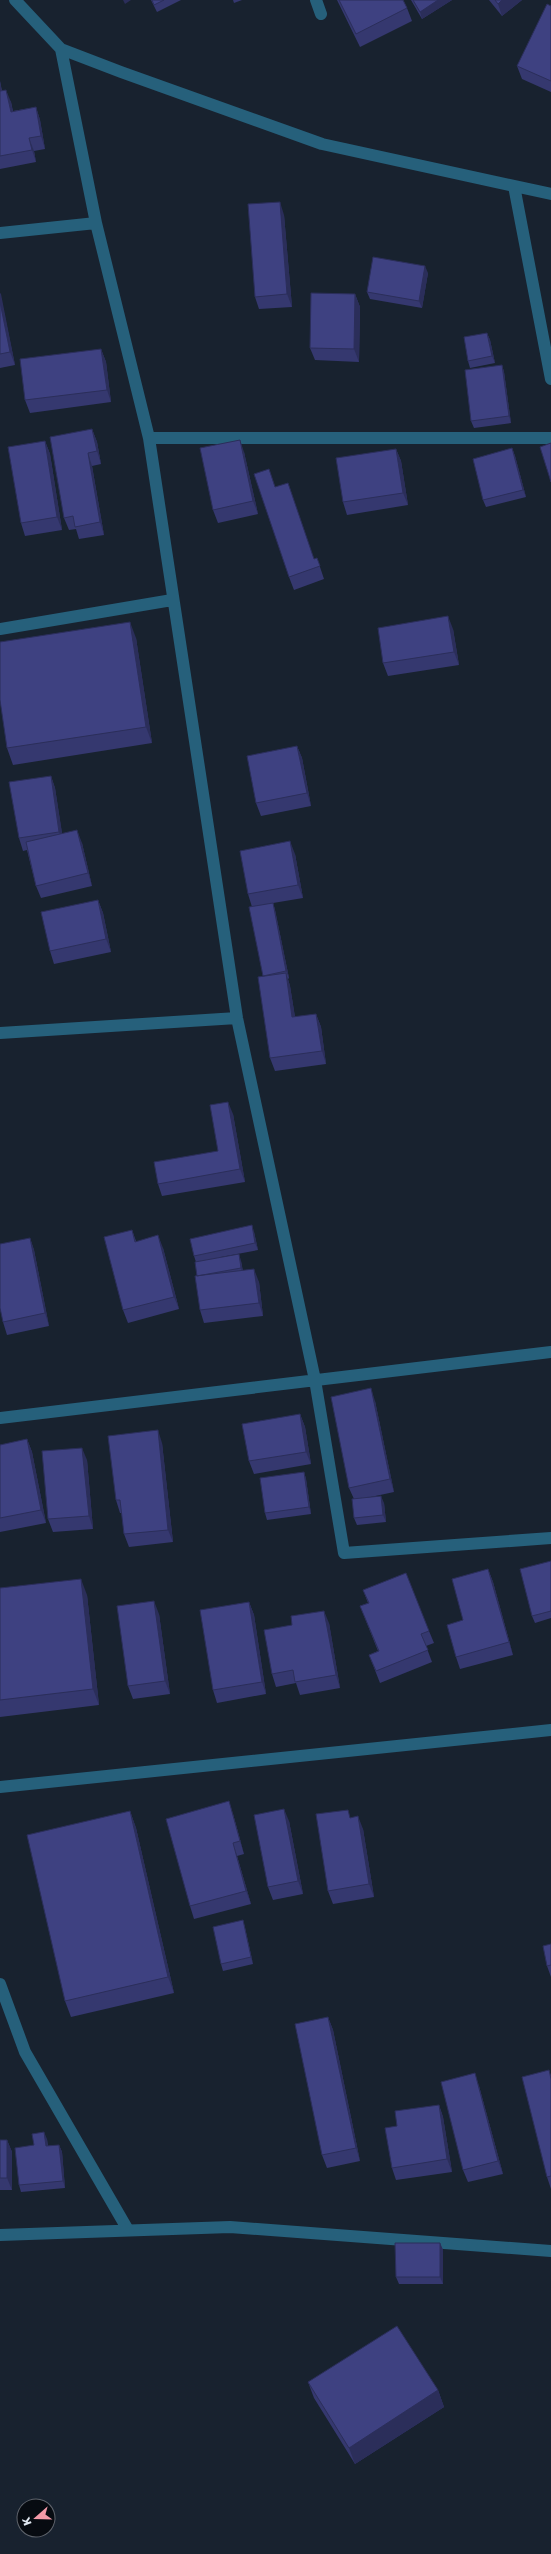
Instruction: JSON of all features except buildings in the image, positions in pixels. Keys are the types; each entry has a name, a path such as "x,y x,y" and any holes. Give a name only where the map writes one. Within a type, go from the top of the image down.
{"street":[{"path":"15,0 61,49 322,144 551,194"},
{"path":"316,0 321,14"},
{"path":"61,49 96,223 149,438 172,600 236,1018 315,1380 344,1553 551,1538"},
{"path":"514,186 551,379"},
{"path":"0,233 96,223"},
{"path":"149,438 551,438"},
{"path":"0,629 172,600"},
{"path":"0,1033 236,1018"},
{"path":"0,1418 551,1352"},
{"path":"0,1787 551,1730"},
{"path":"0,1984 25,2052 128,2230"},
{"path":"0,2235 230,2226 551,2251"}]}
